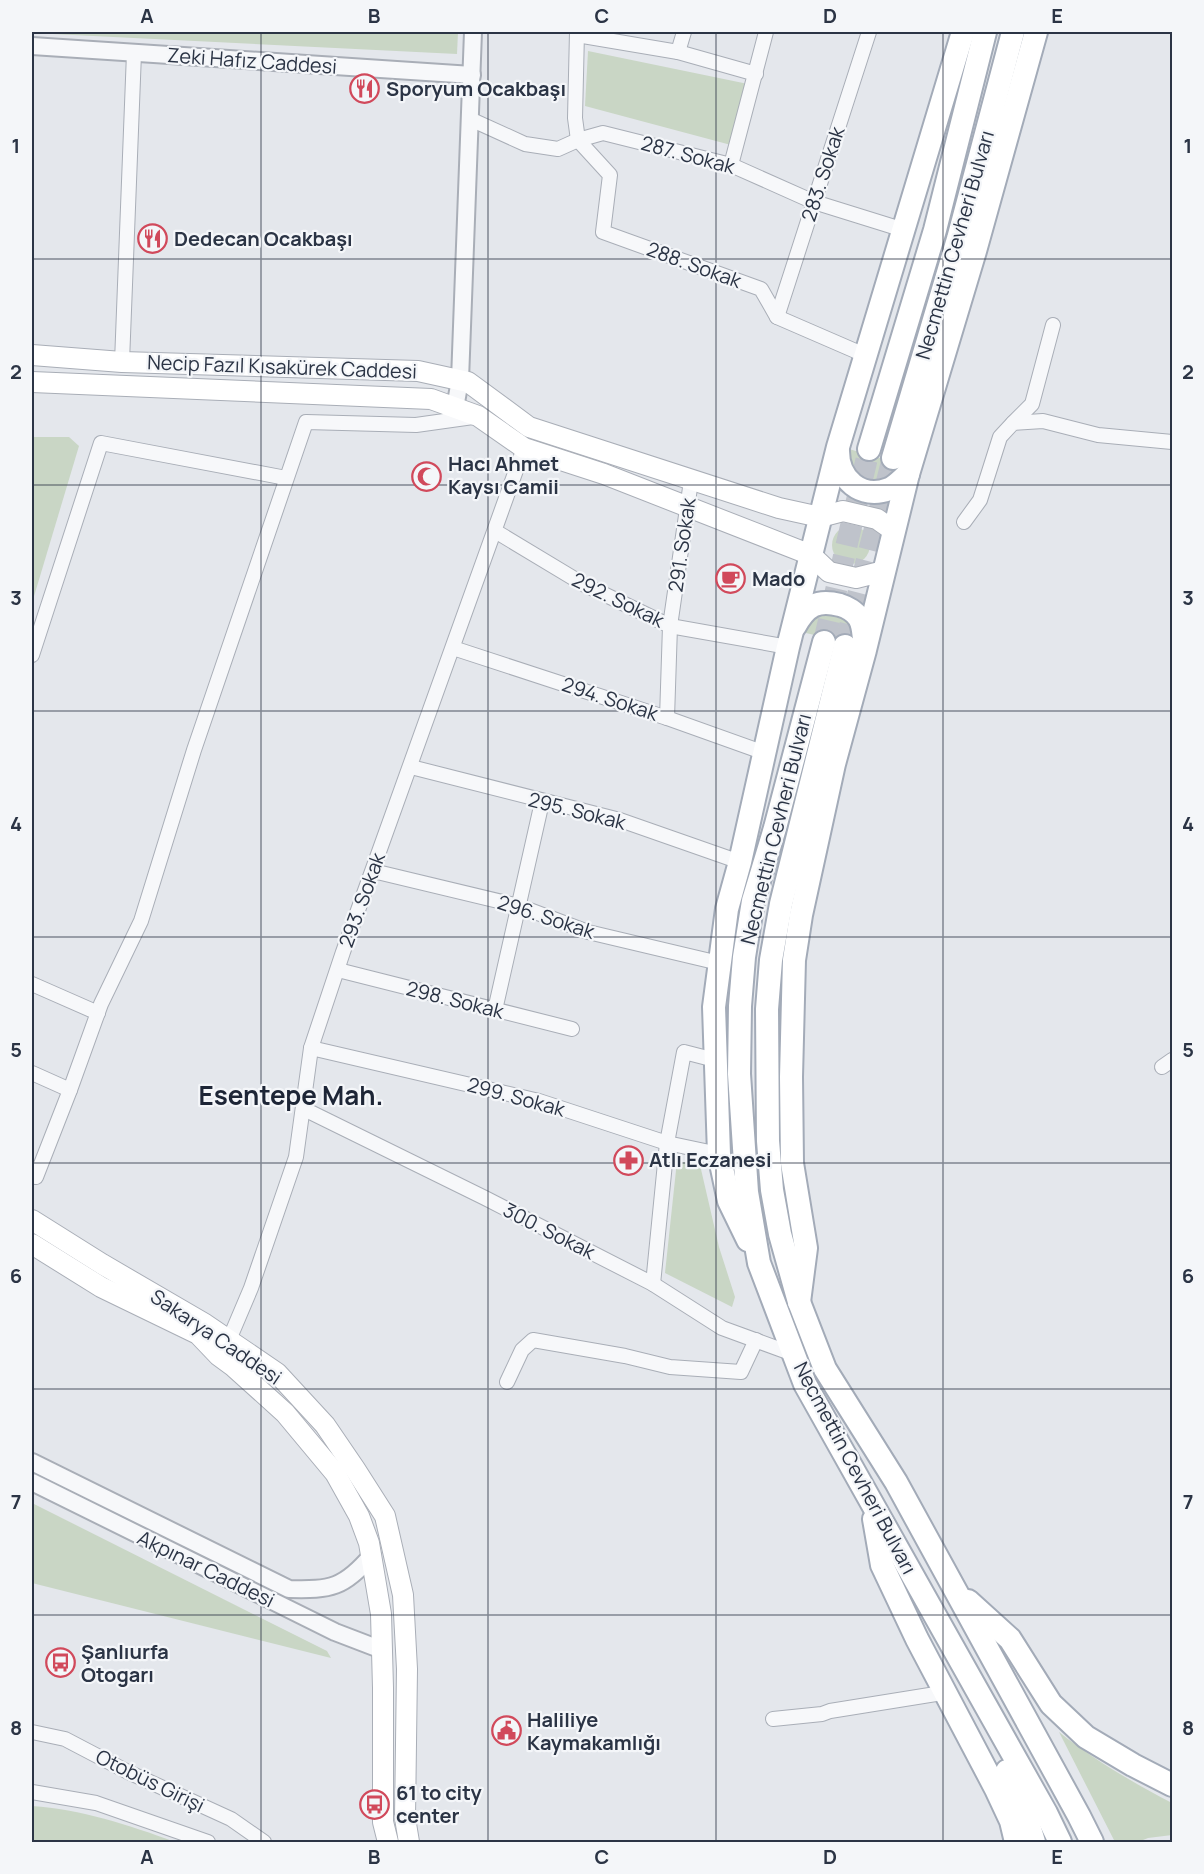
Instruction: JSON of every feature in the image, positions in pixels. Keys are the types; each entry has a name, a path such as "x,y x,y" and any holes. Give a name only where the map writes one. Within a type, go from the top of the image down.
{"main road":[{"path":"759,1263 729,1201 719,1154 714,1007 727,909 740,862 790,638 838,447 867,357 963,32"},
{"name":"Necmettin Cevheri Bulvarı","path":"869,449 935,230 985,32"},
{"name":"Necmettin Cevheri Bulvarı","path":"900,466 1013,32"},
{"path":"838,447 838,462 848,482 860,489 873,492 888,489 900,466 975,251 1036,32"},
{"name":"Necip Fazıl Kısakürek Caddesi","path":"32,355 122,362 418,370 468,382 529,427 779,508 820,517 843,511 877,519 894,531"},
{"name":"Necip Fazıl Kısakürek Caddesi","path":"32,382 431,399 478,416 524,448 604,474 811,555 829,572 856,578 884,571"},
{"path":"845,646 884,571 894,531 900,466"},
{"path":"790,638 802,614 814,604 828,602 846,606 858,616 862,626 845,646"},
{"name":"Necmettin Cevheri Bulvarı","path":"845,646 775,828 753,901 744,957 740,1006 739,1074 747,1191 759,1263 805,1384 1046,1813 1060,1842"},
{"name":"Necmettin Cevheri Bulvarı","path":"845,646 781,904 771,960 766,1009 768,1141 772,1190 780,1234 799,1302 825,1369 896,1482 1092,1842"},
{"name":"Sakarya Caddesi","path":"32,1220 225,1349 234,1366 285,1413 335,1473 359,1516 372,1555 381,1614 383,1814 388,1842"},
{"name":"Sakarya Caddesi","path":"32,1244 101,1287 277,1373 325,1425 385,1516 403,1595 407,1669 405,1818 409,1842"},
{"path":"871,1503 882,1565 1011,1821 1017,1842"},
{"path":"954,1588 1010,1639 1051,1704 1086,1737 1133,1765 1173,1785"},
{"path":"982,1700 996,1750 1023,1806 1034,1842"}],"street":[{"path":"455,408 460,380 473,32"},
{"path":"678,52 684,32"},
{"path":"731,165 766,32"},
{"name":"283. Sokak","path":"777,317 869,32"},
{"path":"578,140 575,118 577,33 678,52 756,74"},
{"name":"Zeki Hafız Caddesi","path":"32,46 472,75"},
{"path":"122,362 134,53"},
{"name":"287. Sokak","path":"470,119 525,144 558,149 603,133 731,165 814,202 904,230"},
{"name":"288. Sokak","path":"578,140 610,175 603,232 761,289 777,317"},
{"path":"777,317 867,357"},
{"path":"964,522 980,500 1000,437 1032,404 1053,325"},
{"path":"36,1177 98,1013 141,921 194,750 306,422 416,425 478,416"},
{"path":"1013,423 1043,421 1098,435 1173,442"},
{"path":"32,655 101,443 286,478"},
{"name":"293. Sokak","path":"225,1349 251,1288 296,1157 312,1048 524,448"},
{"name":"291. Sokak","path":"667,718 670,626 691,481"},
{"name":"292. Sokak","path":"495,531 583,584 670,626 790,638"},
{"name":"294. Sokak","path":"453,648 667,718 765,753"},
{"name":"295. Sokak","path":"411,767 620,820 740,862"},
{"path":"495,1010 542,802"},
{"name":"296. Sokak","path":"373,871 519,906 588,932 719,963"},
{"name":"298. Sokak","path":"338,970 572,1029"},
{"path":"32,984 98,1013"},
{"name":"299. Sokak","path":"312,1048 539,1101 667,1143 719,1154"},
{"path":"653,1284 667,1143 684,1052 715,1060"},
{"path":"32,1073 70,1090"},
{"name":"300. Sokak","path":"304,1109 653,1284 722,1328 793,1354"},
{"path":"507,1382 522,1350 533,1340 625,1356 670,1367 741,1372 756,1340"},
{"name":"Akpınar Caddesi","path":"32,1462 289,1589 315,1590 336,1585 355,1576 372,1555"},
{"name":"Akpınar Caddesi","path":"32,1482 325,1627 382,1650"},
{"path":"773,1719 822,1714 942,1693 943,1689"},
{"name":"Otobüs Girişi","path":"32,1732 65,1739 129,1773 231,1819 264,1842"},
{"path":"32,1792 96,1803 208,1842"}],"green space":[{"path":"32,32 458,32 457,54"},
{"path":"588,51 748,84 731,145 585,106"},
{"path":"32,437 69,437 79,446 32,603"},
{"path":"849,449 901,464 892,477 870,484 851,471"},
{"path":"851,526 865,531 870,545 865,559 851,564 837,559 832,545 837,531"},
{"path":"827,609 854,624 855,645 802,632 809,618"},
{"path":"677,1161 700,1165 719,1247 735,1297 732,1307 665,1273"},
{"path":"32,1503 327,1651 331,1658 32,1583"},
{"path":"1059,1732 1114,1770 1172,1803 1172,1835 1148,1838 1138,1842 1115,1842"},
{"path":"32,1806 68,1810 104,1819 175,1842 32,1842"}],"tunnel":[{"path":"824,642 869,449"},
{"path":"845,646 893,458"}],"place":[{"name":"Sporyum Ocakbaşı","path":"365,89"},
{"name":"Dedecan Ocakbaşı","path":"153,239"},
{"name":"Hacı Ahmet Kaysı Camii","path":"427,476"},
{"name":"Mado","path":"731,579"},
{"name":"Atlı Eczanesi","path":"628,1160"},
{"name":"Şanlıurfa Otogarı","path":"60,1663"},
{"name":"Haliliye Kaymakamlığı","path":"506,1731"},
{"name":"61 to city center","path":"375,1805"}],"district":[{"name":"Esentepe Mah.","path":"291,1096"}]}
